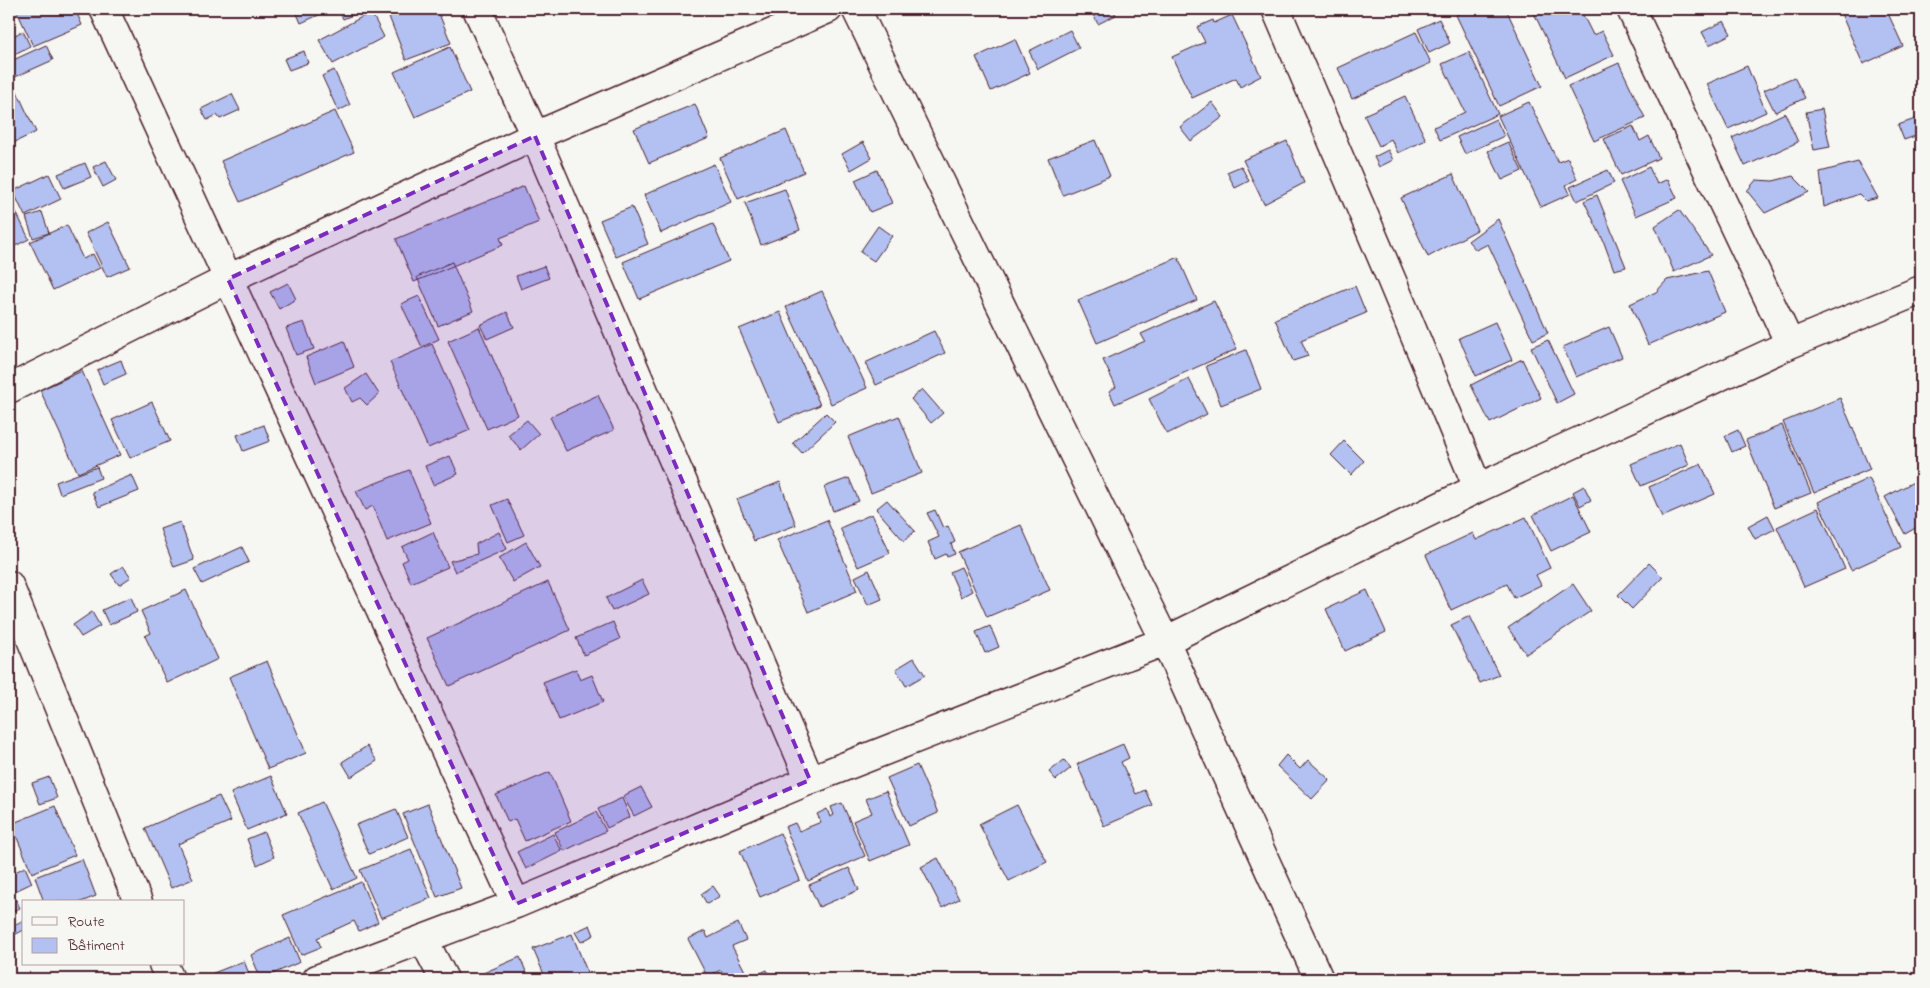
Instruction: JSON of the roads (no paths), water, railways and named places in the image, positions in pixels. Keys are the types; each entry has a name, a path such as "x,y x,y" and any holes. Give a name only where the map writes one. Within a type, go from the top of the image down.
{"street":[{"path":"104,9 516,904"},
{"path":"477,9 535,136 810,780"},
{"path":"9,389 228,279 535,136 828,9"},
{"path":"856,9 1166,642 1319,979"},
{"path":"1276,9 1478,488"},
{"path":"1631,9 1790,344"},
{"path":"318,979 516,904 810,780 1166,642 1478,488 1790,344 1921,290"},
{"path":"9,585 137,900"},
{"path":"423,939 444,979"},
{"path":"165,966 170,979"}]}
